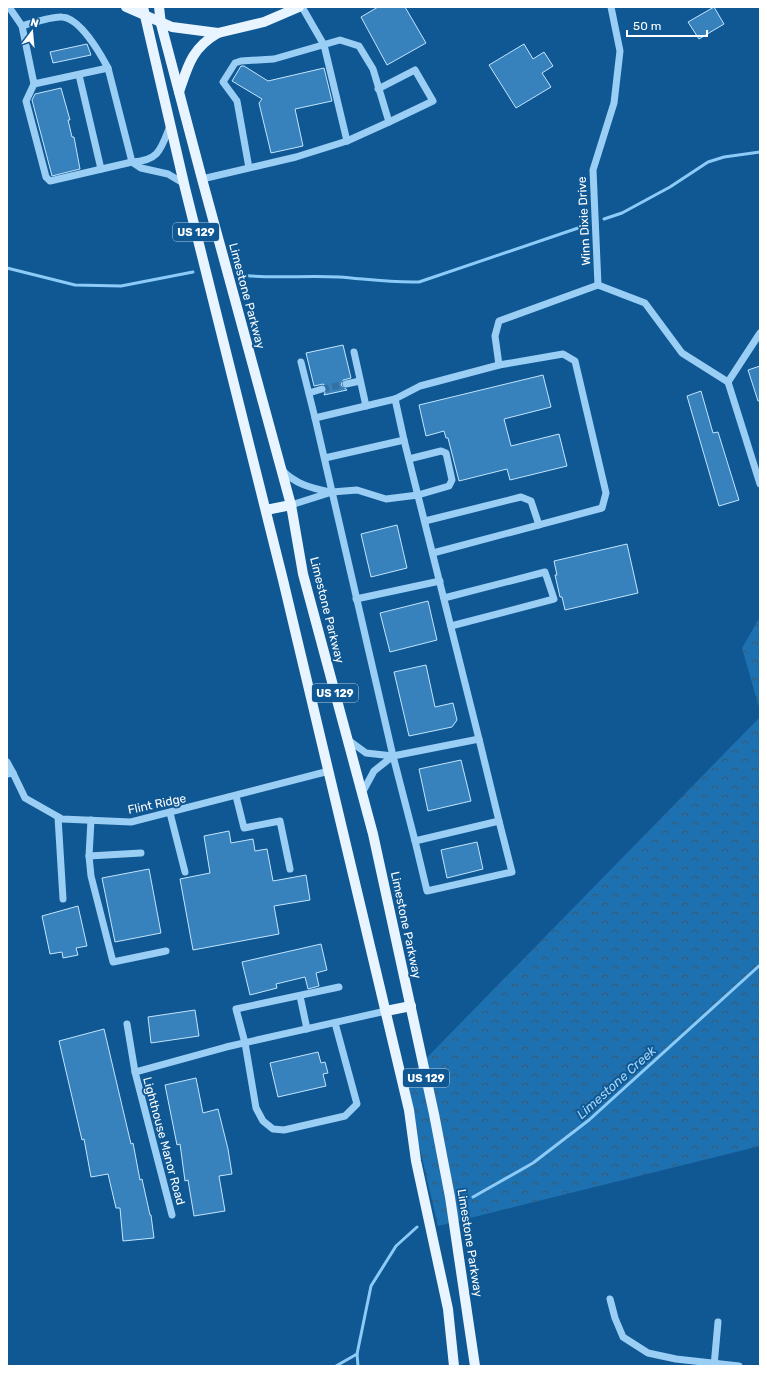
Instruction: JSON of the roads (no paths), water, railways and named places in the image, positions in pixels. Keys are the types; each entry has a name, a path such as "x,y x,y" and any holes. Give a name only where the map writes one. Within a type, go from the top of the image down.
{"main road":[{"path":"126,7 144,12 162,24 172,27 218,33"},
{"name":"Limestone Parkway","path":"159,7 162,24 202,179 291,505 304,574 362,793 411,1006 450,1196 475,1366"},
{"path":"179,92 187,69 204,41 218,33 264,22 300,7"},
{"name":"US 129","path":"144,12 183,183 266,510 409,1110 416,1161 448,1309 454,1366"},
{"path":"266,510 291,505"},
{"path":"386,1011 411,1006"}],"street":[{"path":"9,7 22,26 34,84 26,101 46,178 50,180 132,162 145,162 154,157 163,144 170,126"},
{"path":"300,7 324,45 347,141"},
{"name":"Winn Dixie Drive","path":"598,285 593,170 614,103 620,51 611,7"},
{"path":"22,26 62,17 73,21 96,46 108,68 132,162 141,168 168,174 183,183"},
{"path":"249,168 237,101 223,82 235,63 241,61 274,59 340,40 359,46 373,69 389,122"},
{"path":"34,84 108,68"},
{"path":"202,179 296,157 347,141 433,101 415,70 378,89"},
{"path":"79,75 101,169"},
{"path":"499,365 495,336 499,321 598,285 645,303 682,353 728,382 760,484"},
{"path":"728,382 760,333"},
{"path":"354,352 366,406"},
{"path":"315,418 395,399 420,386 499,365 563,354 575,362 606,492 602,508 433,553"},
{"path":"301,362 325,458 393,756 427,891 512,872 395,399"},
{"path":"346,384 360,381"},
{"path":"309,393 322,389"},
{"path":"325,458 404,440"},
{"path":"291,505 332,492 357,490 386,499 418,495 449,486 452,480 446,453 441,451 409,459"},
{"path":"280,467 290,478 310,488 332,492"},
{"path":"425,521 521,497 531,501 539,525"},
{"path":"444,598 545,572 554,599 451,626"},
{"path":"356,599 440,581"},
{"path":"347,738 366,753 393,756 479,739"},
{"path":"362,793 374,771 393,756"},
{"name":"Flint Ridge","path":"7,762 10,774 25,798 62,819 131,822 329,771"},
{"path":"236,796 244,828 280,821 290,869"},
{"path":"170,813 185,872"},
{"path":"58,817 63,899"},
{"path":"91,820 89,856 91,876 113,962 166,951"},
{"path":"415,841 499,821"},
{"path":"89,856 141,853"},
{"path":"335,1023 357,1104 345,1116 284,1130 273,1129 263,1121 256,1108 245,1043 236,1009 339,988"},
{"path":"300,996 307,1029"},
{"name":"Lighthouse Manor Road","path":"135,1072 245,1043 386,1011"},
{"name":"Lighthouse Manor Road","path":"127,1024 135,1072 172,1215"},
{"path":"610,1299 614,1318 624,1337 648,1353 676,1359 739,1366"},
{"path":"714,1364 718,1322"}],"waterway":[{"path":"604,219 622,213 670,187 708,162 724,157 760,152"},
{"path":"238,275 263,277 339,277 419,282 587,225"},
{"path":"7,268 75,285 121,286 193,272"},
{"name":"Limestone Creek","path":"473,1197 533,1163 589,1120 760,965"},
{"name":"Limestone Creek","path":"358,1366 357,1354 371,1286 396,1246 417,1227"},
{"name":"Limestone Creek","path":"336,1366 357,1354"}],"tunnel":[{"path":"322,389 346,384"}]}
